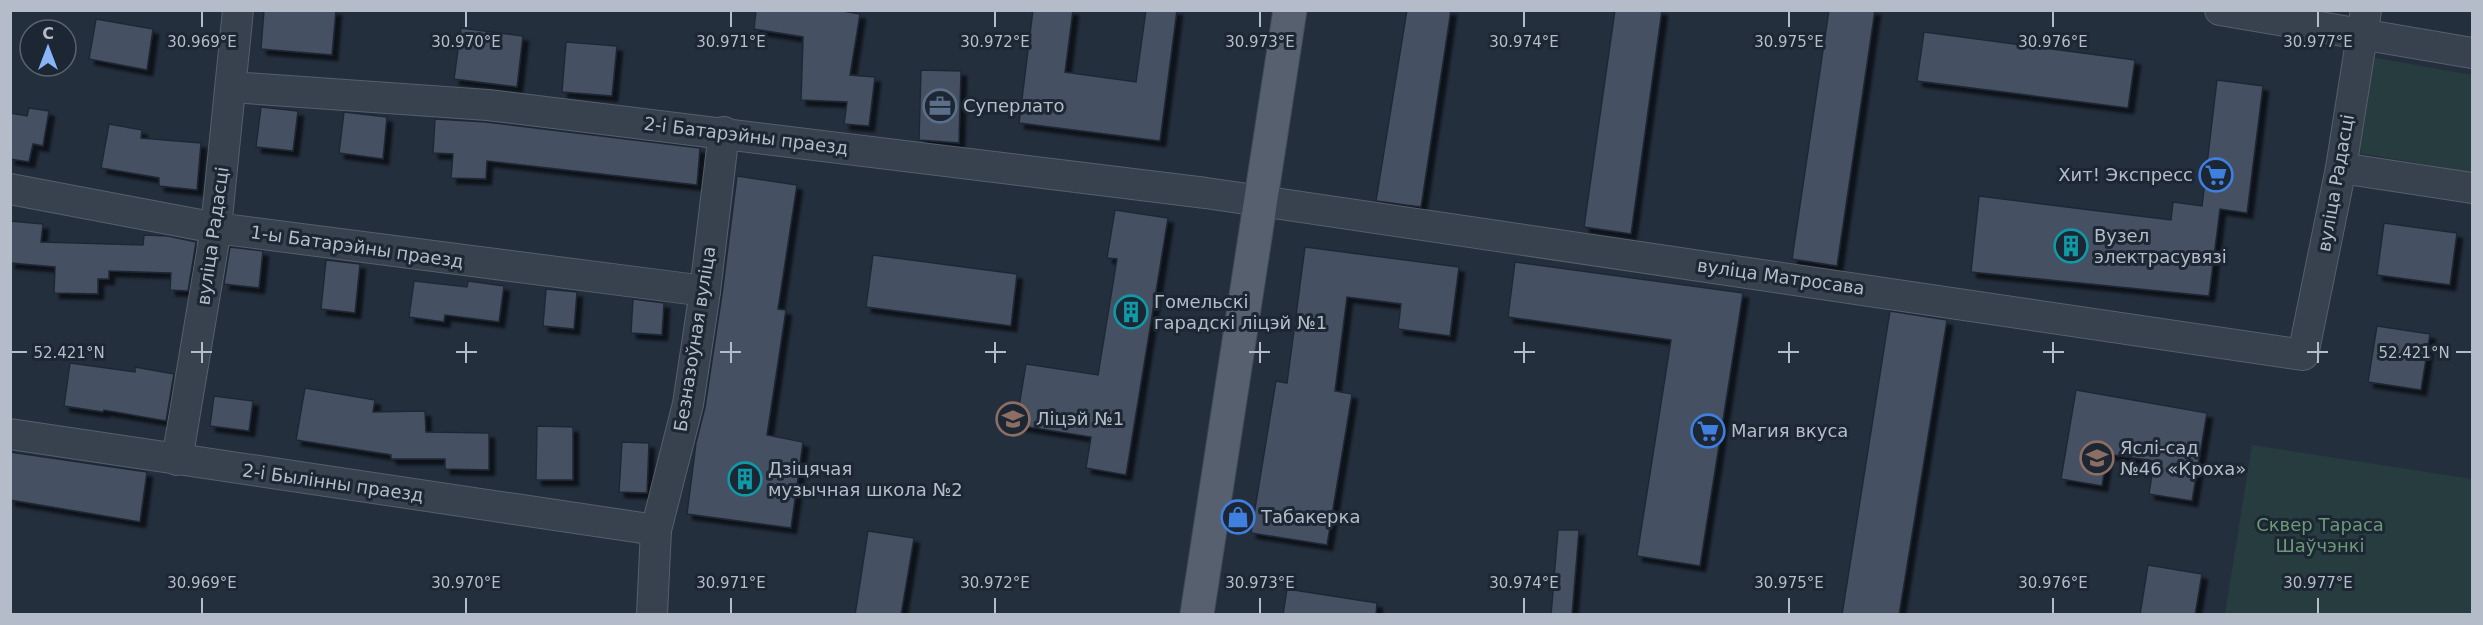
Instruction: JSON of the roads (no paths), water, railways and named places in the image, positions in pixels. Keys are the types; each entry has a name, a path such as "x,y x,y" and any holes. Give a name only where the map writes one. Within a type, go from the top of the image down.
{"main road":[{"path":"1197,615 1290,10"}],"street":[{"name":"вуліца Радасці","path":"177,460 216,228 238,10"},
{"path":"2220,10 2363,22 2472,53"},
{"name":"вуліца Радасці","path":"2302,355 2341,168 2363,22"},
{"name":"2-і Батарэйны праезд","path":"231,87 488,105 724,132 1259,201"},
{"name":"Безназоўная вуліца","path":"652,615 656,530 688,404 705,291 724,132"},
{"path":"2341,168 2472,188"},
{"name":"1-ы Батарэйны праезд","path":"10,189 216,228 705,291"},
{"name":"вуліца Матросава","path":"1259,201 2302,355"},
{"name":"2-і Былінны праезд","path":"10,434 656,530"}],"place":[{"name":"Суперлато","path":"940,106"},
{"name":"Хит! Экспресс","path":"2216,175"},
{"name":"Вузел электрасувязі","path":"2071,246"},
{"name":"Гомельскі гарадскі ліцэй №1","path":"1131,312"},
{"name":"Ліцэй №1","path":"1013,419"},
{"name":"Магия вкуса","path":"1708,431"},
{"name":"Яслі-сад №46 «Кроха»","path":"2097,458"},
{"name":"Дзіцячая музычная школа №2","path":"745,479"},
{"name":"Табакерка","path":"1238,517"}],"park label":[{"name":"Сквер Тараса Шаўчэнкі","path":"2320,535"}]}
